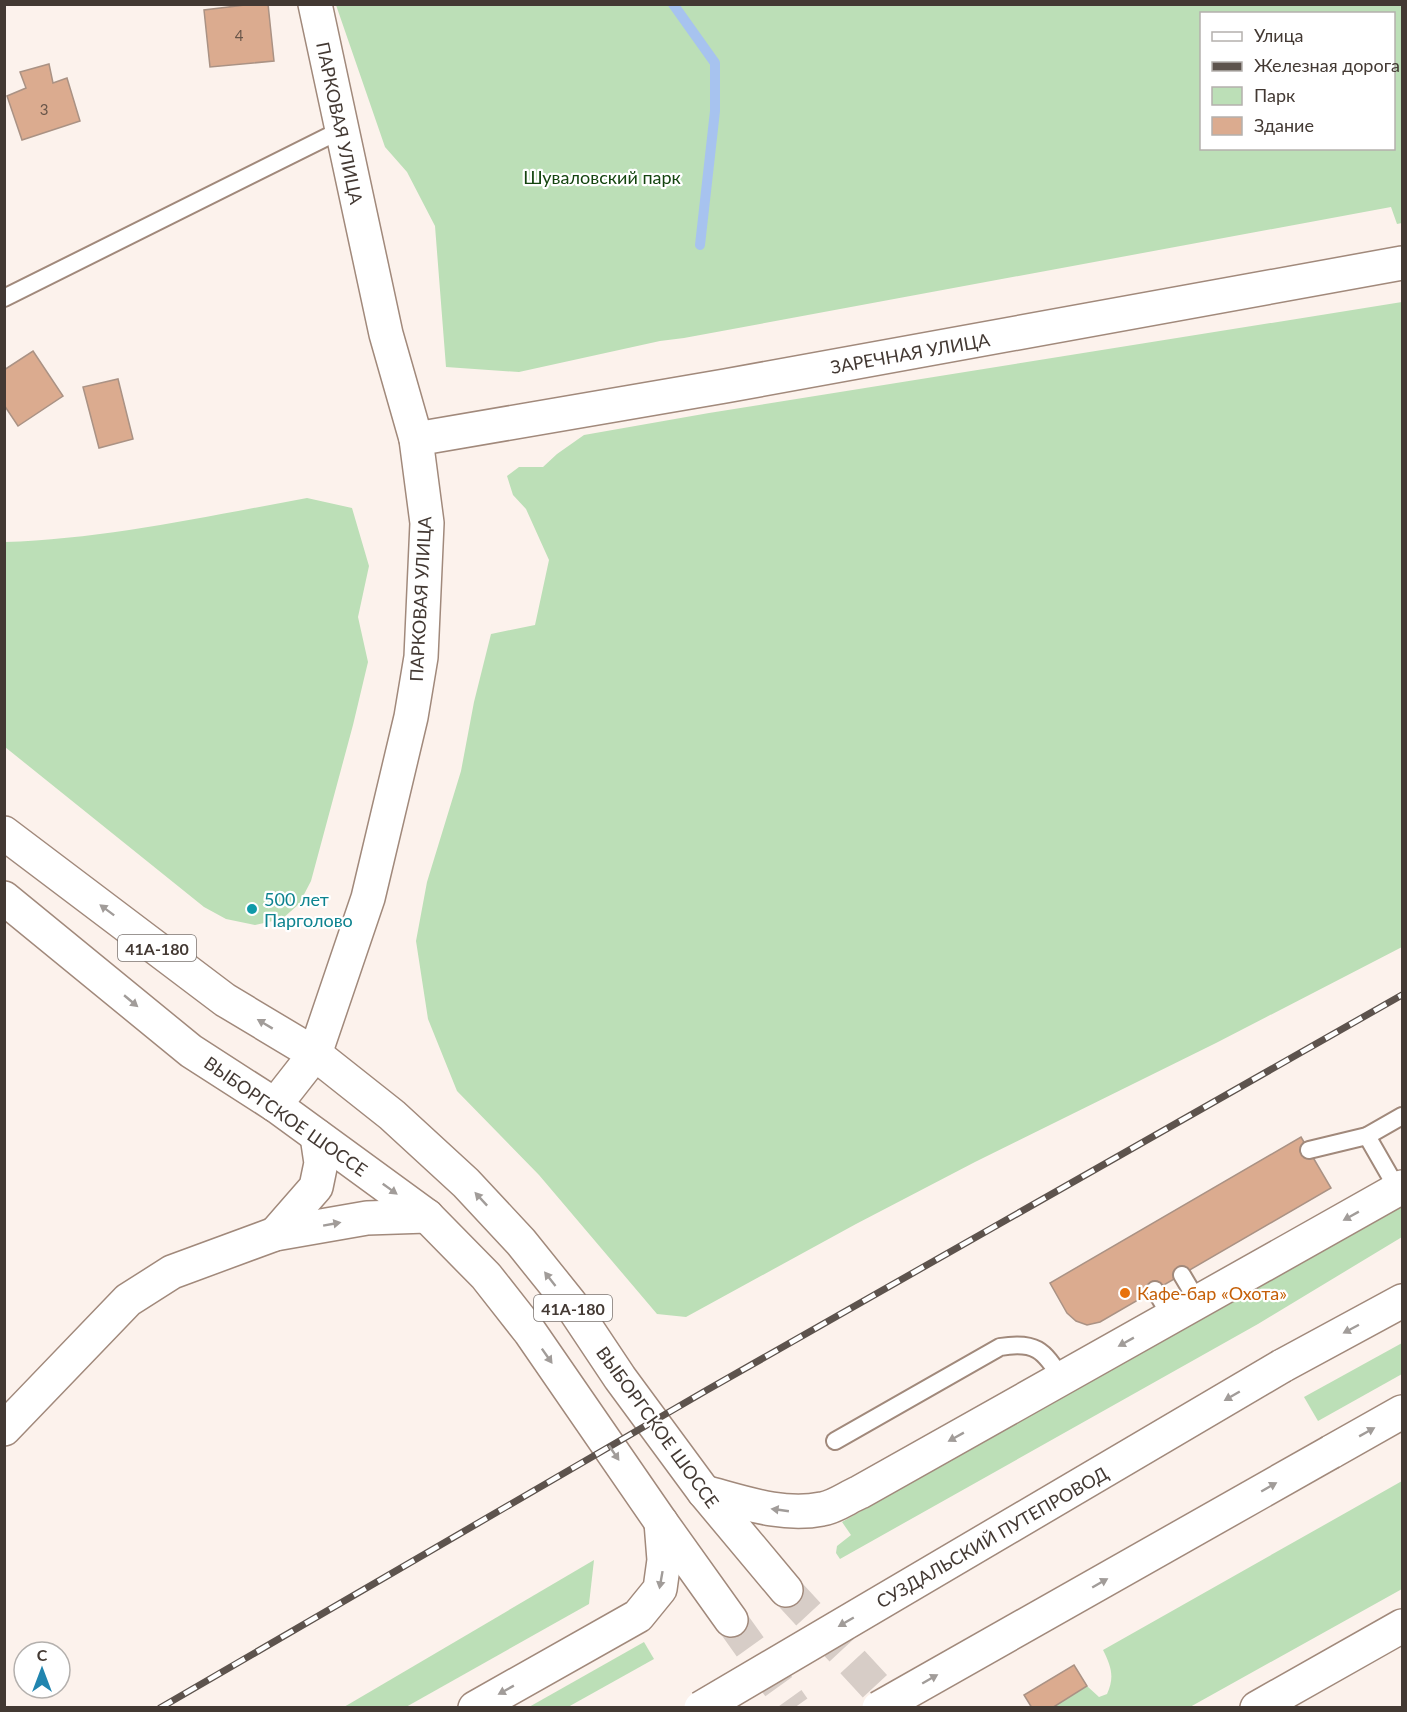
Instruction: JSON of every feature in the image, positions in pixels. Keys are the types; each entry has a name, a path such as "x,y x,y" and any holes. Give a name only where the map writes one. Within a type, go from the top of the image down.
{"main road":[{"name":"ПАРКОВАЯ УЛИЦА","path":"275,1105 315,1054 368,898 411,717 421,657 427,523 416,439 386,334 315,4"},
{"name":"ЗАРЕЧНАЯ УЛИЦА","path":"416,439 725,386 1402,263"},
{"name":"ВЫБОРГСКОЕ ШОССЕ","path":"4,833 225,1000 315,1054 392,1114 466,1183 521,1242 570,1303 620,1378 704,1492 786,1590"},
{"name":"ВЫБОРГСКОЕ ШОССЕ","path":"4,898 191,1051 275,1105 427,1216 486,1276 530,1332 731,1620"},
{"path":"275,1234 316,1187 321,1163 317,1136"},
{"path":"704,1492 766,1508 794,1512 824,1509 860,1492 1061,1378 1176,1296 1400,1188"},
{"path":"4,1429 128,1300 172,1272 275,1234 367,1218 427,1216"},
{"name":"СУЗДАЛЬСКИЙ ПУТЕПРОВОД","path":"701,1707 1282,1366 1402,1301"},
{"path":"879,1707 1402,1412"},
{"path":"475,1707 638,1616 660,1589 664,1560 661,1522"},
{"path":"1257,1707 1402,1626"}],"lane":[{"path":"4,298 341,130"},
{"path":"1309,1150 1367,1136 1402,1116"},
{"path":"1367,1136 1400,1188"},
{"path":"835,1441 1000,1347 1018,1344 1036,1349 1049,1358 1061,1378"}],"green space":[{"name":"Шуваловский парк","path":"336,5 1402,5 1402,223 1397,224 1391,207 660,341 519,372 446,367 435,226 407,172 385,147"},
{"path":"1402,302 1402,947 1216,1043 975,1162 686,1317 657,1314 539,1175 457,1091 428,1019 416,941 427,882 461,771 474,702 491,634 535,625 549,560 526,509 513,495 507,476 519,467 543,467 584,435"},
{"path":"307,498 352,508 369,566 358,617 368,662 311,881 299,904 282,919 255,925 226,919 204,907 5,747 5,542 118,532"},
{"path":"1402,1206 1402,1237 1258,1324 840,1559 836,1553 837,1546 851,1535 842,1522 1177,1330"},
{"path":"1402,1343 1402,1374 1318,1421 1304,1397"},
{"path":"1402,1481 1402,1589 1190,1707 1052,1708 1087,1686 1099,1697 1107,1694 1111,1672 1103,1650"},
{"path":"594,1560 589,1604 406,1707 344,1707"},
{"path":"644,1642 654,1659 568,1707 529,1707"}],"building":[{"path":"268,4 274,61 210,67 204,10"},
{"path":"49,64 53,83 67,78 80,121 22,140 7,96 26,88 20,72"},
{"path":"33,351 63,396 18,426 4,405 4,370"},
{"path":"118,379 133,439 99,448 83,387"},
{"path":"1301,1137 1331,1188 1100,1322 1087,1325 1076,1321 1067,1313 1050,1283"},
{"path":"1074,1665 1087,1686 1052,1708 1032,1708 1024,1695"}],"waterway":[{"path":"673,4 715,63 715,111 700,245"}],"tunnel":[{"path":"786,1590 895,1708"},
{"path":"731,1620 794,1708"}],"railway":[{"path":"160,1708 707,1390 1402,995"}],"place":[{"name":"500 лет Парголово","path":"252,909"},
{"name":"Кафе-бар «Охота»","path":"1125,1293"}]}
